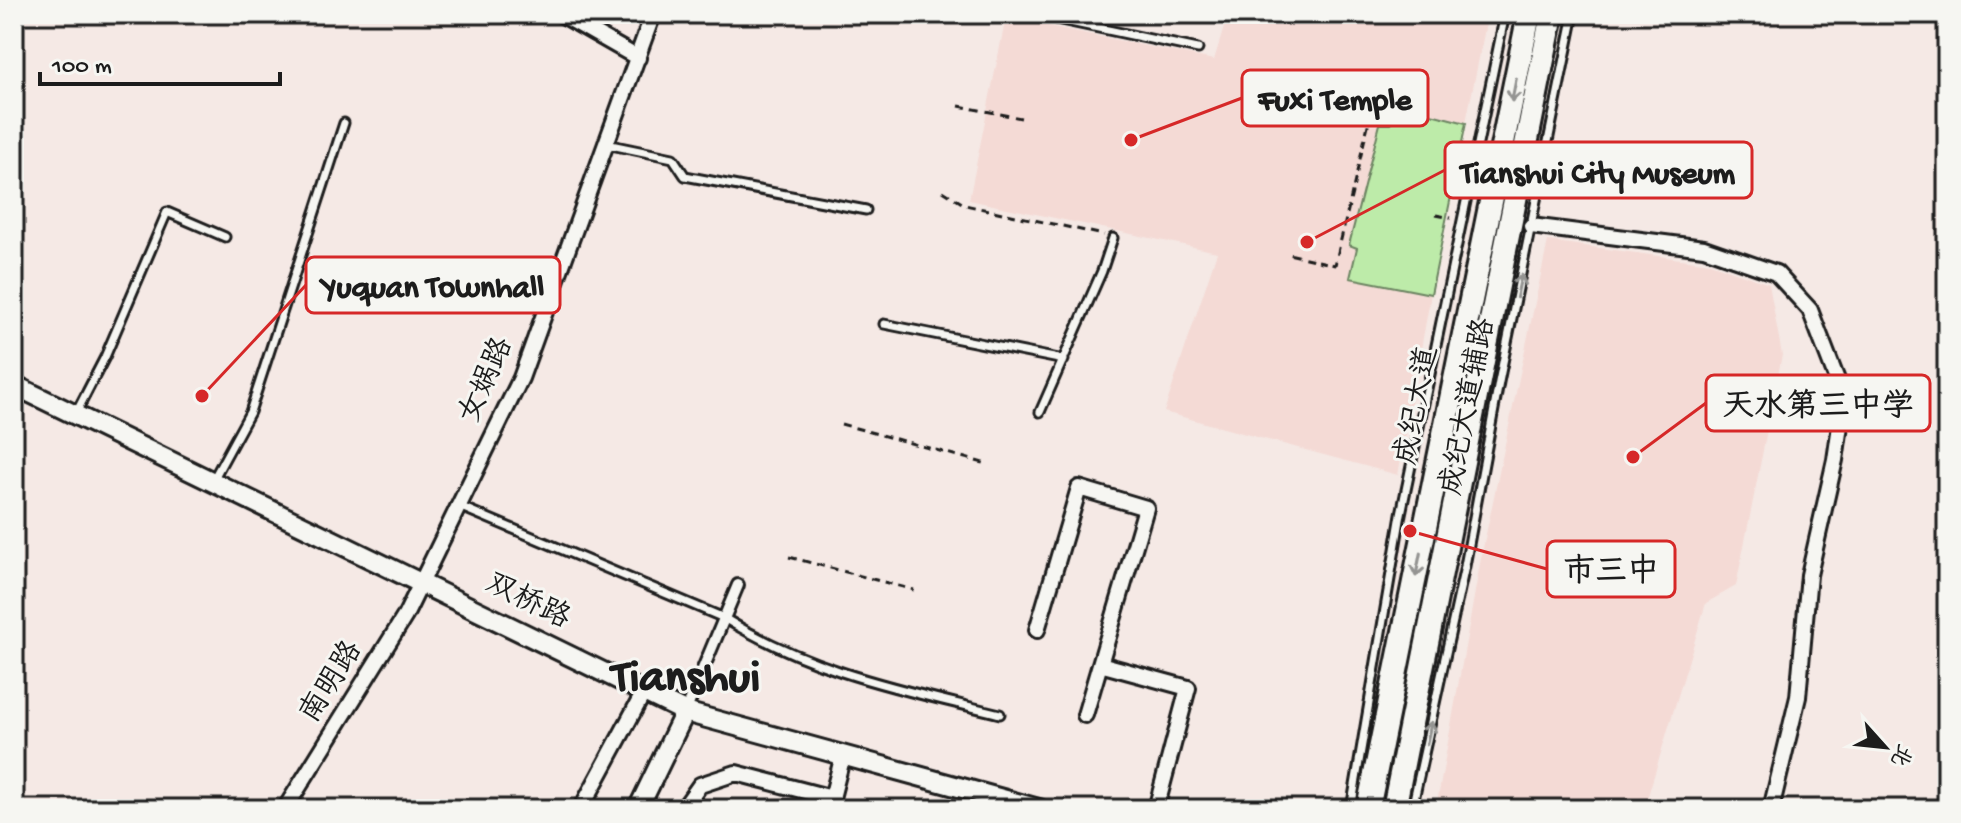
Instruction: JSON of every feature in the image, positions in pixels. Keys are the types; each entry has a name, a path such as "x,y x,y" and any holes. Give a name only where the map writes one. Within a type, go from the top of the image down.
{"highway":[{"name":"成纪大道","path":"1368,809 1529,14"},
{"name":"成纪大道","path":"1394,809 1552,14"}],"main road":[{"name":"双桥路","path":"14,385 74,417 685,712 1039,809"},
{"path":"638,809 685,712"}],"street":[{"path":"561,14 638,58"},
{"name":"女娲路","path":"421,583 521,378 653,14"},
{"path":"1531,226 1704,248 1776,273 1810,310 1844,398 1835,460 1809,575 1798,697 1771,809"},
{"path":"1037,630 1079,488 1146,508 1085,715"},
{"name":"南明路","path":"285,809 405,616 421,583"},
{"path":"685,712 738,585"},
{"path":"1100,664 1188,688 1156,809"},
{"path":"581,809 644,692"},
{"path":"683,809 700,785 736,773 830,803 843,755"}],"lane":[{"path":"1032,14 1198,49"},
{"name":"成纪大道辅路","path":"1351,809 1401,514 1505,14"},
{"name":"成纪大道辅路","path":"1412,809 1465,566 1574,14"},
{"path":"212,482 250,412 344,123"},
{"path":"606,144 673,158 685,176 866,210"},
{"path":"74,417 105,357 167,212 225,237"},
{"path":"1040,412 1102,271 1113,238"},
{"path":"884,324 1064,360"},
{"path":"459,506 724,618 764,642 856,678 1000,714"}],"path":[{"path":"1252,80 1372,108 1335,265 1289,254"},
{"path":"959,106 1021,118"},
{"path":"943,191 965,205 1113,238"},
{"path":"841,424 987,464"},
{"path":"789,557 914,590"}],"shaded area":[{"path":"1228,14 1488,14 1398,475 1164,412 1217,252 969,200 1006,17 1214,60"},
{"path":"1548,241 1710,263 1769,284 1782,355 1736,586 1706,603 1644,809 1436,809 1481,558"}],"green space":[{"path":"1396,105 1466,123 1431,294 1350,278 1357,248 1349,245 1380,124 1391,124"}],"place":[{"name":"Fuxi Temple","path":"1131,140"},
{"name":"Tianshui City Museum","path":"1307,242"},
{"name":"Yuquan Townhall","path":"202,396"},
{"name":"天水第三中学","path":"1633,457"},
{"name":"市三中","path":"1410,531"}],"district":[{"name":"Tianshui","path":"686,681"}]}
